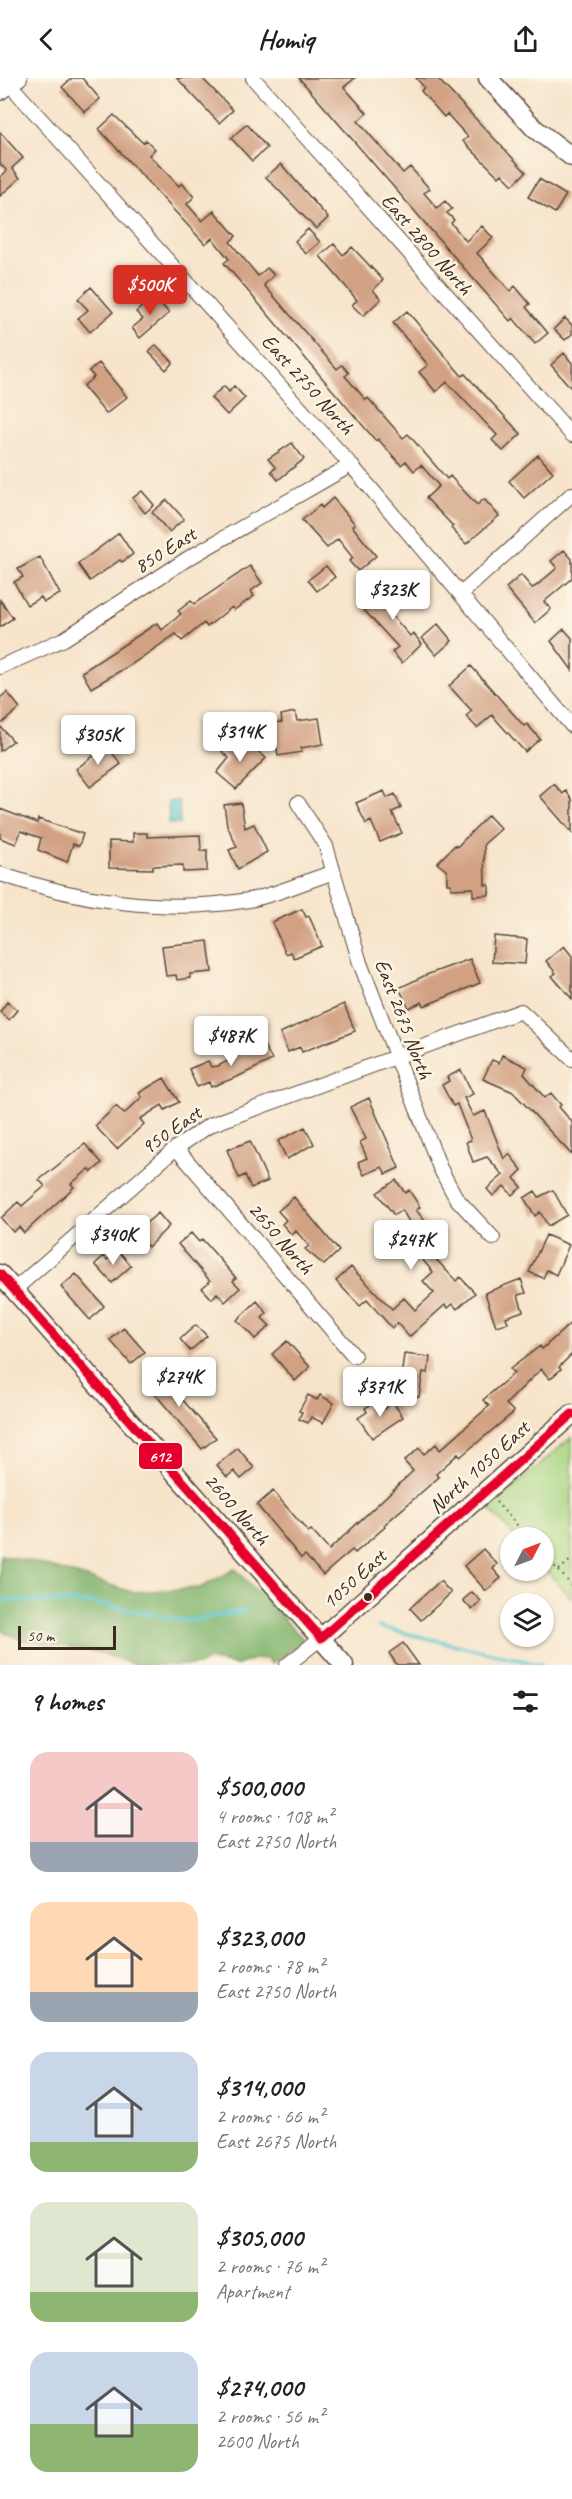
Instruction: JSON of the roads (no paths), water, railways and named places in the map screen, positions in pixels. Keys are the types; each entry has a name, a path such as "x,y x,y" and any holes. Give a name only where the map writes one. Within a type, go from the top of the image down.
{"main road":[{"path":"488,78 535,129 572,157"},
{"name":"2600 North","path":"0,1275 344,1665"},
{"name":"North 1050 East","path":"416,1553 572,1414"},
{"name":"1050 East","path":"321,1638 416,1553"}],"street":[{"name":"East 2800 North","path":"253,78 572,435"},
{"name":"East 2750 North","path":"9,84 351,465 572,726"},
{"name":"850 East","path":"0,667 64,639 187,560 351,465"},
{"path":"461,594 572,494"},
{"name":"East 2675 North","path":"298,803 326,846 360,963 396,1059 445,1178 456,1198 492,1238"},
{"path":"0,874 44,889 154,907 250,900 332,873"},
{"name":"950 East","path":"14,1290 176,1148 210,1125 396,1059 521,1011 572,1059"},
{"name":"2650 North","path":"176,1148 354,1356"},
{"path":"287,1665 321,1638"}],"water":[{"path":"168,801 179,801 180,824 169,824"}],"waterway":[{"path":"0,1600 93,1603 187,1621 245,1611"},
{"path":"379,1627 542,1665"}]}
